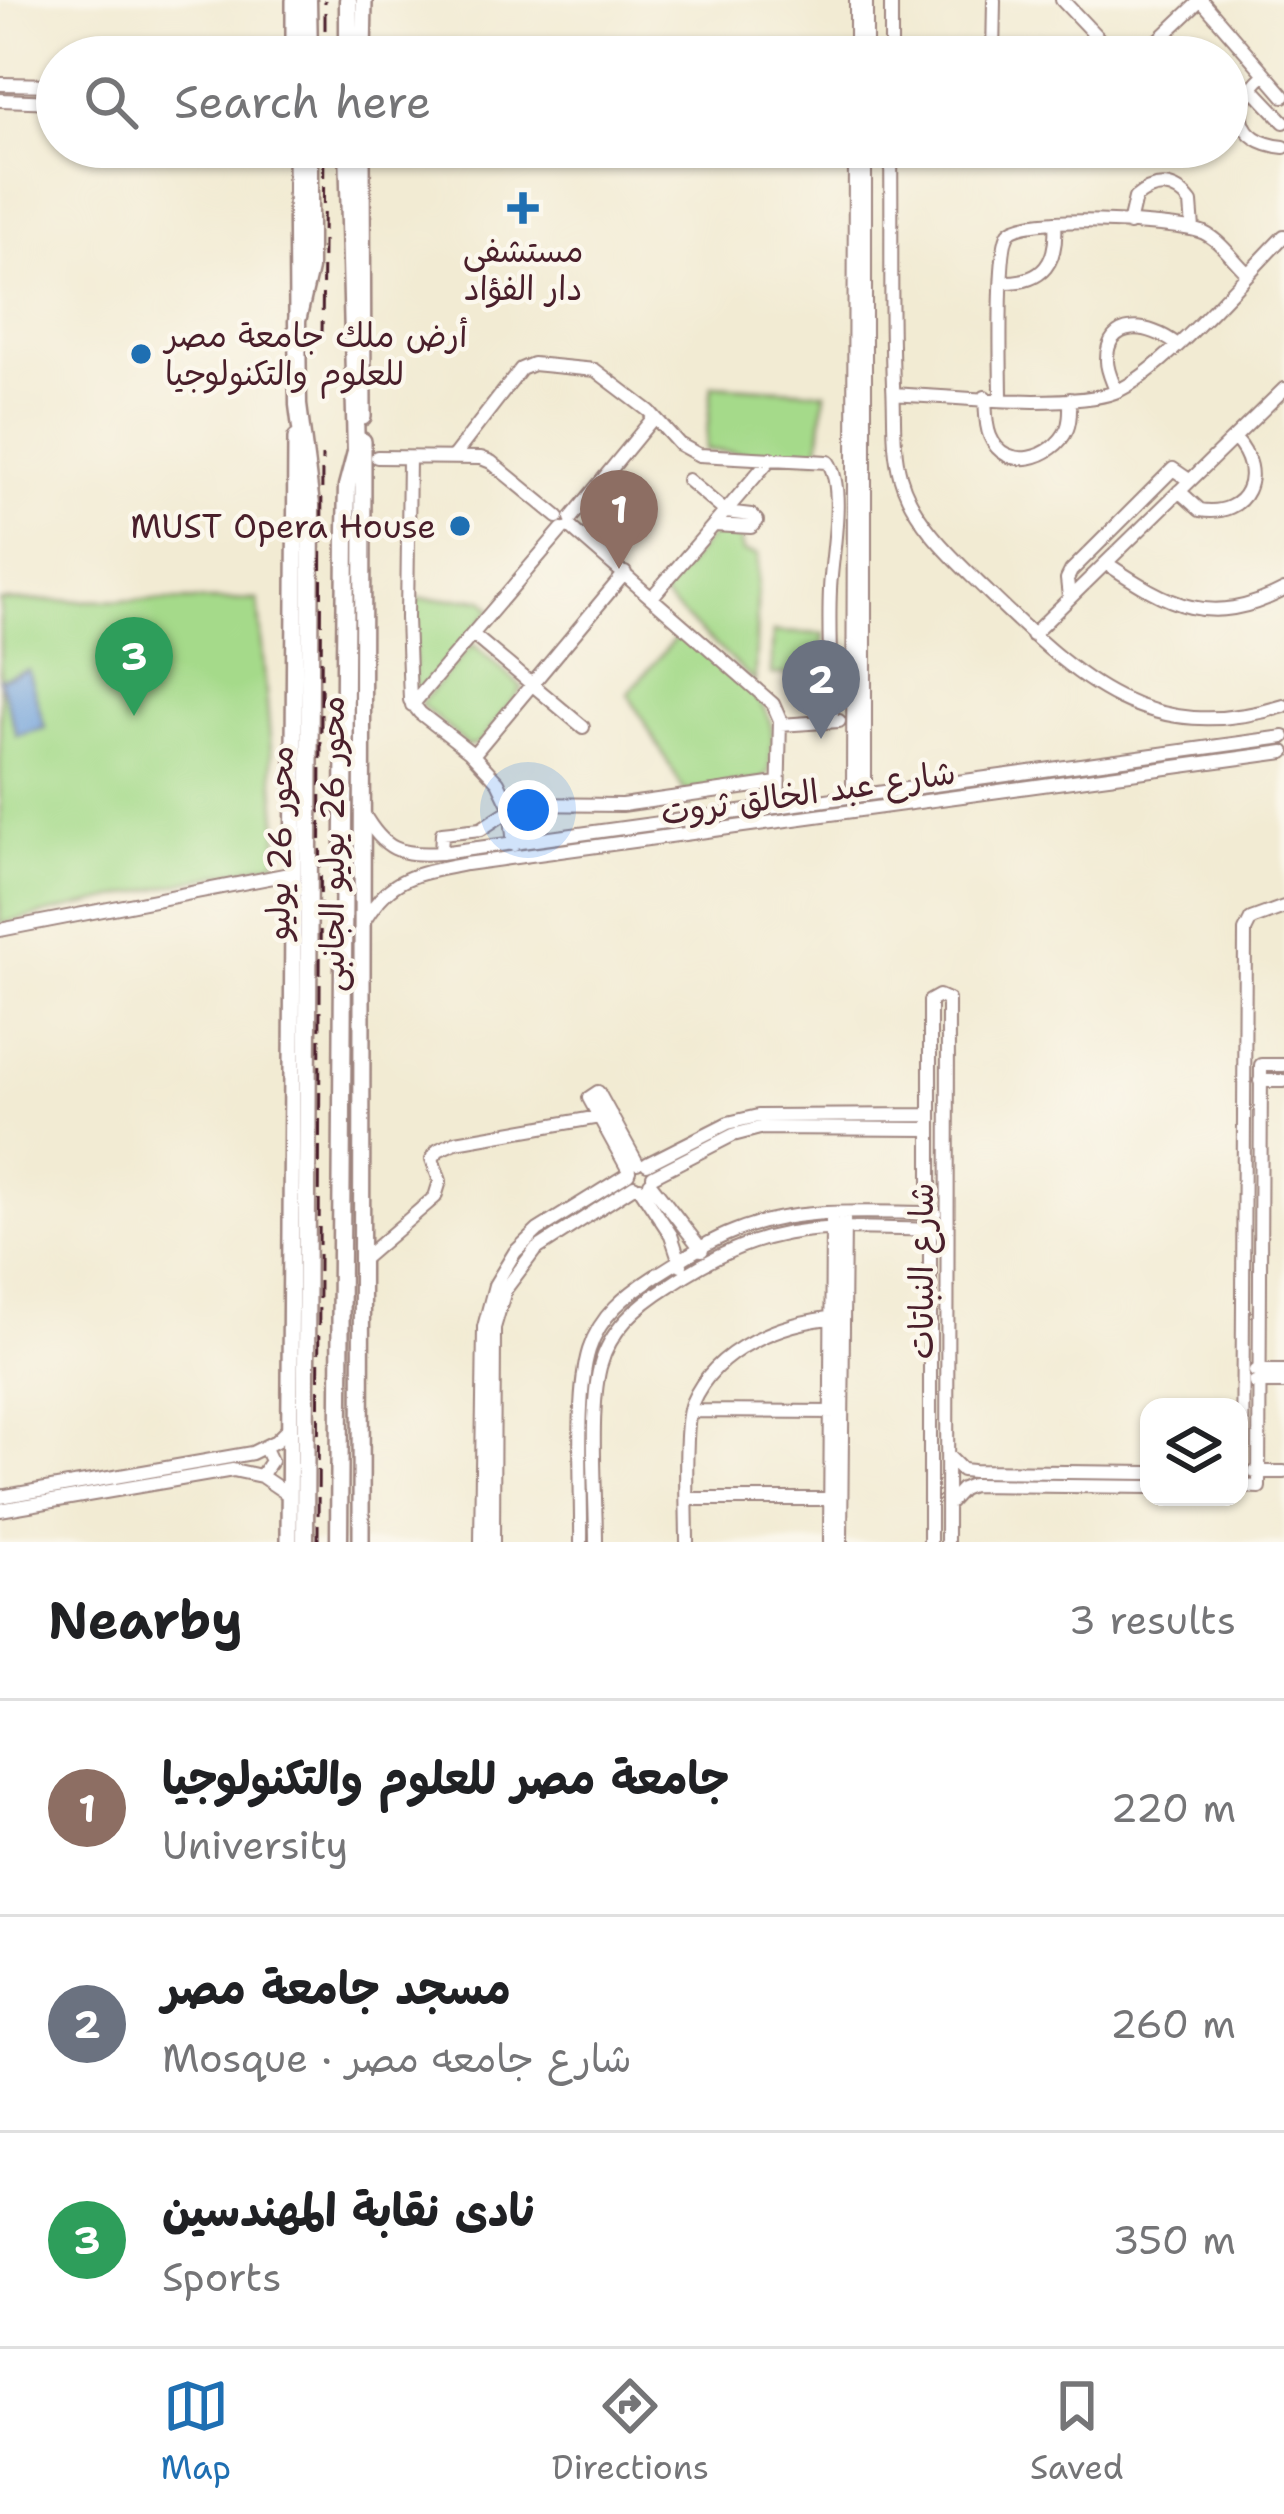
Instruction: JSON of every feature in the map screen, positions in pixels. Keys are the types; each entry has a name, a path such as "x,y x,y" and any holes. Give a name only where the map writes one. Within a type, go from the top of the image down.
{"highway":[{"path":"308,0 309,36"},
{"path":"348,0 348,36"},
{"name":"محور 26 يوليو","path":"305,1542 308,925 304,565 311,505 298,406 297,321 309,268 309,168"},
{"name":"محور 26 يوليو","path":"339,1542 355,527 346,486 356,452 358,342 349,168"},
{"path":"308,925 352,923"},
{"path":"294,1057 307,1025"}],"main road":[{"path":"294,0 294,36"},
{"path":"363,36 364,0"},
{"path":"296,168 297,321"},
{"path":"358,342 362,168"},
{"name":"محور 26 يوليو الجانبى","path":"355,527 361,808 352,923 363,1259 361,1542"},
{"name":"محور 26 يوليو الجانبى","path":"289,1542 294,873 304,565"}],"street":[{"path":"856,0 856,36"},
{"path":"866,0 866,36"},
{"path":"891,0 891,36"},
{"path":"993,36 994,0"},
{"path":"1062,0 1096,36"},
{"path":"1163,36 1201,0 1231,36"},
{"path":"1248,56 1284,96"},
{"path":"1248,91 1264,75"},
{"path":"0,84 36,85"},
{"path":"1250,87 1284,122"},
{"path":"0,100 36,101"},
{"path":"1248,131 1258,142 1284,147"},
{"path":"855,168 852,721 859,795"},
{"path":"859,795 866,168"},
{"path":"891,168 896,456 914,512 1032,635 1097,688 1166,714 1227,717 1284,706"},
{"path":"1129,224 1135,198 1158,185 1171,186 1191,203 1193,230"},
{"path":"1003,282 1019,282 1047,270 1056,251 1055,222"},
{"path":"1001,398 1006,236 1022,225 1129,224 1193,230 1209,236 1247,273"},
{"path":"894,394 1070,400 1117,391 1176,344 1284,236"},
{"path":"1117,391 1107,360 1113,340 1126,330 1152,328 1176,344"},
{"path":"453,457 527,365 595,370 654,417 679,445 699,455 824,460 832,466 838,521 830,593 832,722"},
{"path":"1032,635 1284,388"},
{"path":"985,397 988,433 994,444 1012,458 1025,459 1046,452 1064,434 1070,400"},
{"path":"412,705 654,417"},
{"path":"1069,596 1066,578 1071,571 1173,469 1188,502 1214,512 1239,502 1248,490 1251,466 1234,439"},
{"path":"377,457 491,462 653,596 776,709 780,725 778,807"},
{"path":"409,458 407,618 412,705 498,782 510,807 514,845"},
{"path":"653,596 771,458"},
{"path":"688,480 726,512 751,515 757,521 751,527 714,525"},
{"path":"1106,563 1158,598 1194,609 1252,604 1284,590"},
{"path":"473,755 625,573"},
{"path":"473,635 583,727"},
{"path":"780,725 852,721"},
{"name":"شارع عبد الخالق ثروت","path":"410,855 514,845 1284,737"},
{"name":"شارع عبد الخالق ثروت","path":"408,876 466,864 1284,752"},
{"path":"441,853 442,833 481,830 510,807 532,802 622,805 777,783"},
{"path":"361,808 382,840 410,855"},
{"path":"408,876 402,874 398,862 410,855"},
{"path":"0,930 294,873"},
{"path":"352,923 408,876"},
{"path":"1242,1398 1245,931 1251,920 1284,907"},
{"name":"شارع النباتات","path":"930,1542 930,1000 939,996 948,1000 947,1542"},
{"path":"1259,1480 1260,1081 1261,1065 1284,1065"},
{"path":"1260,1081 1284,1081"},
{"path":"594,1095 671,1235 684,1275"},
{"path":"363,1259 435,1197 440,1181 432,1159 438,1150 456,1142 605,1116"},
{"path":"481,1542 484,1327 495,1285 538,1230 640,1176 734,1135 788,1120 930,1122"},
{"path":"640,1176 712,1258"},
{"path":"596,1542 590,1348 608,1315 631,1292 699,1248 753,1224 948,1213"},
{"path":"830,1542 836,1499 838,1220"},
{"path":"590,1400 612,1338 643,1303 712,1258 761,1237 838,1220 948,1229"},
{"path":"493,1542 494,1328 511,1269"},
{"path":"687,1542 690,1411 711,1376 745,1346 786,1326 837,1317"},
{"path":"1242,1377 1284,1371"},
{"path":"1259,1377 1284,1383"},
{"path":"690,1411 837,1412"},
{"path":"0,1497 265,1448 290,1427"},
{"path":"581,1542 590,1429"},
{"path":"261,1476 271,1461 265,1448"},
{"path":"947,1454 962,1470 1140,1473"},
{"path":"0,1510 233,1470 261,1476 290,1495"},
{"path":"1248,1479 1284,1472"},
{"path":"947,1505 972,1485 1140,1487"},
{"path":"687,1499 836,1499"},
{"path":"836,1499 842,1542"}],"green space":[{"path":"712,385 825,392 818,458 705,450"},
{"path":"713,533 740,537 743,552 758,555 755,682 662,596"},
{"path":"414,599 483,599 492,609 414,696"},
{"path":"258,600 278,831 276,862 0,924 0,601"},
{"path":"773,632 824,634 822,676 771,674"},
{"path":"677,636 731,671 764,708 772,740 769,772 763,779 685,792 628,694"},
{"path":"473,644 523,688 479,743 468,746 420,704"}],"water":[{"path":"28,670 45,728 17,736 0,679"}],"railway":[{"path":"325,0 325,36"},
{"path":"322,339 324,168"},
{"path":"318,1542 322,456"}],"place":[{"name":"مستشفى دار الفؤاد","path":"523,208"},
{"name":"أرض ملك جامعة مصر للعلوم والتكنولوجيا","path":"141,354"},
{"name":"MUST Opera House","path":"460,526"},
{"name":"جامعة مصر للعلوم والتكنولوجيا","path":"619,569"},
{"name":"نادى نقابة المهندسين","path":"134,716"},
{"name":"مسجد جامعة مصر","path":"821,739"}]}
